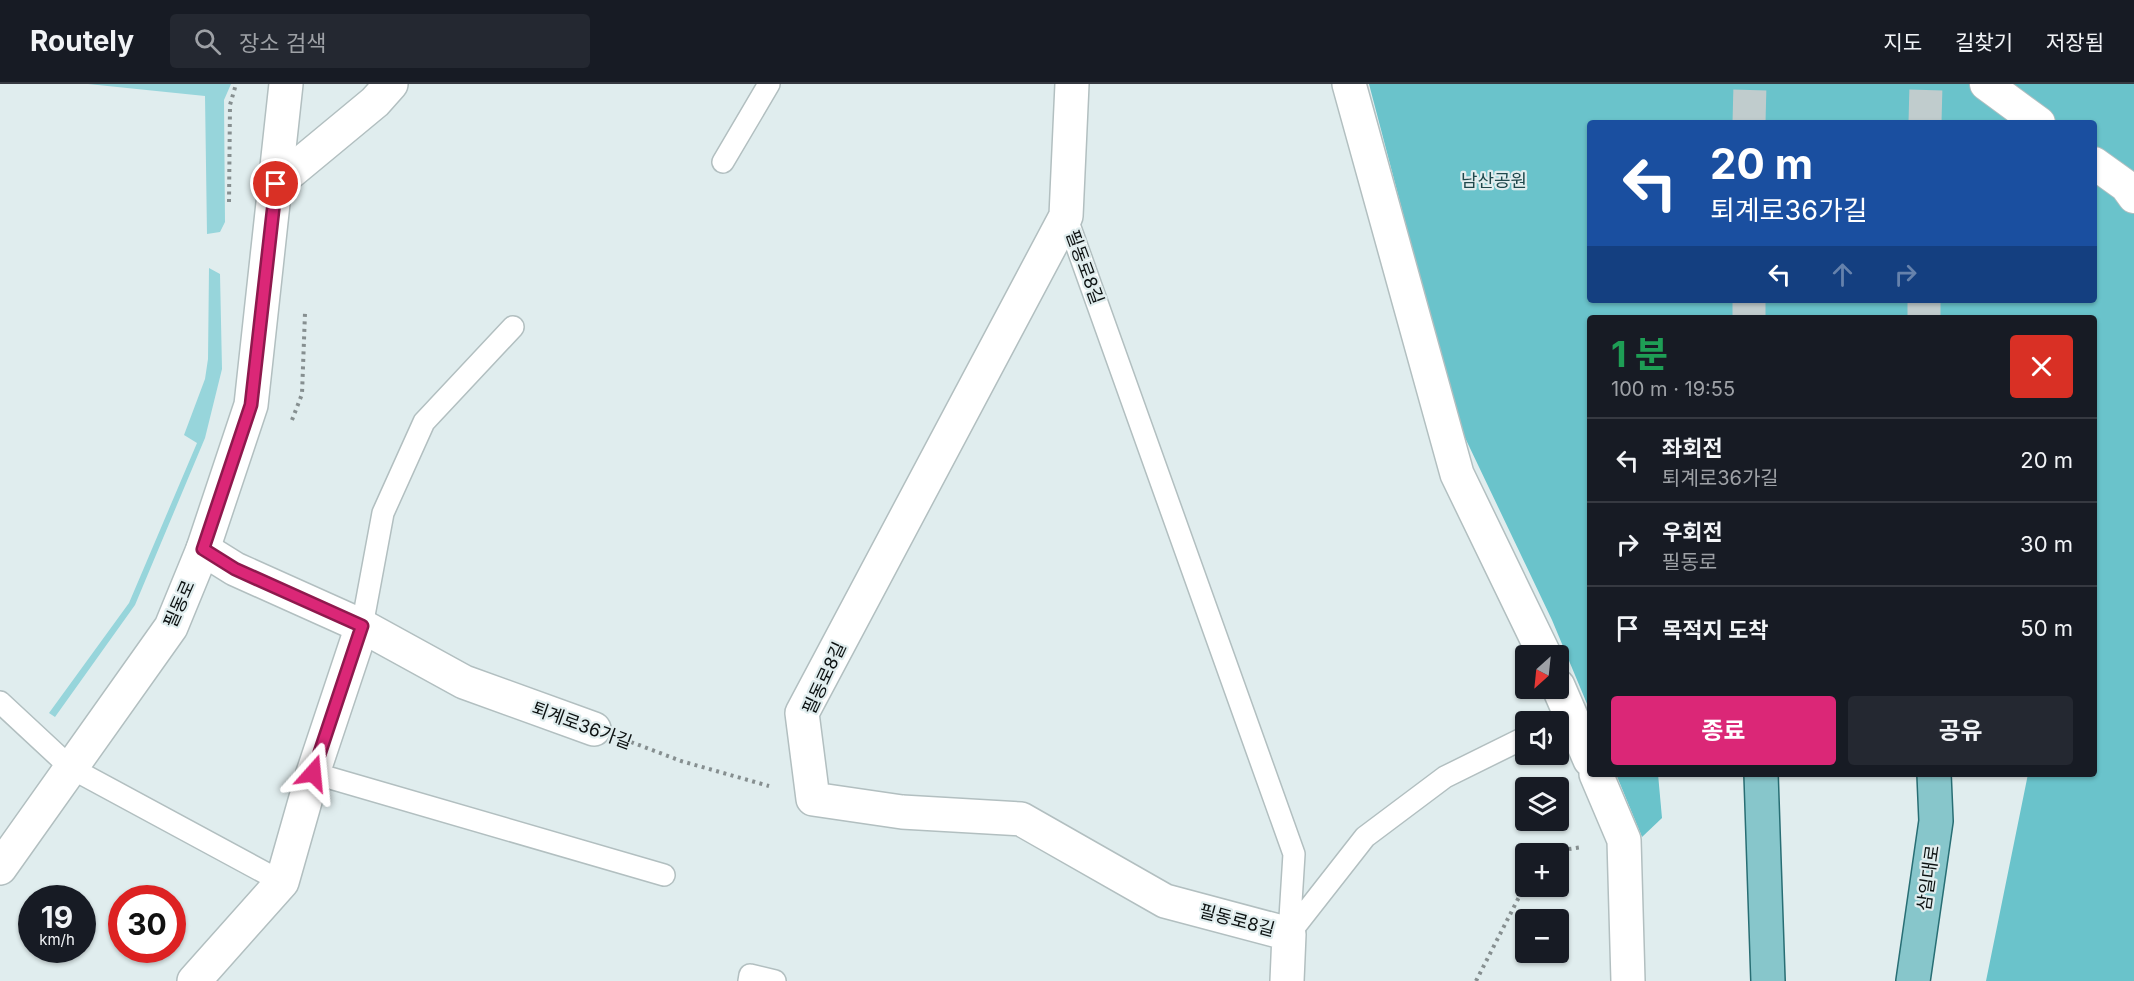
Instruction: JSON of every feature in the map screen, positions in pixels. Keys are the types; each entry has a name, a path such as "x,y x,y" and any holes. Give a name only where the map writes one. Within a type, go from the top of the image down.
{"main road":[{"path":"1761,777 1768,981"},
{"name":"삼일대로","path":"1913,981 1936,821 1934,777"}],"street":[{"name":"필동로","path":"0,868 171,627 203,549 251,405 286,84"},
{"path":"276,184 375,102 392,84"},
{"name":"필동로8길","path":"1072,84 1066,216 802,713 813,799 902,812 1022,819 1165,901 1289,933 1287,981"},
{"path":"1349,84 1457,474 1540,645"},
{"path":"1986,84 2035,120"},
{"path":"2097,165 2126,186 2134,197"},
{"name":"퇴계로36가길","path":"203,549 235,569 362,626 464,682 594,729"},
{"path":"194,981 282,882 313,773 362,626"},
{"path":"1562,707 1587,754"},
{"path":"1597,777 1624,840 1628,981"}],"lane":[{"path":"723,162 769,84"},
{"name":"필동로8길","path":"1066,216 1294,854 1289,933"},
{"path":"362,626 383,513 424,422 513,327"},
{"path":"0,702 71,768 282,882"},
{"name":"필동로8길","path":"1289,933 1365,837 1445,777 1515,742"},
{"path":"313,773 664,875"},
{"path":"749,981 750,975 776,981"}],"path":[{"path":"229,210 231,105 236,84"},
{"name":"퇴계로36가길","path":"594,729 681,761 813,799"},
{"path":"1476,981 1519,897"}],"shaded area":[{"path":"88,84 231,84 224,100 225,222 220,232 207,234 205,96"},
{"path":"209,268 220,274 222,369 205,438 135,605 55,717 49,713 129,603 197,443 184,435 205,379 208,359"}],"green space":[{"name":"남산공원","path":"1369,84 2134,84 2134,981 1986,981 2027,777 2097,777 2097,315 1587,315 1587,704 1569,661 1569,645 1562,645 1458,423"},
{"path":"1617,777 1658,777 1662,818 1642,837"}],"tunnel":[{"path":"1749,120 1750,84"},
{"path":"1925,120 1926,84"},
{"path":"1749,303 1749,315"},
{"path":"1924,303 1924,315"}],"route":[{"path":"276,184 251,405 203,549 235,569 362,626 313,773"}]}
